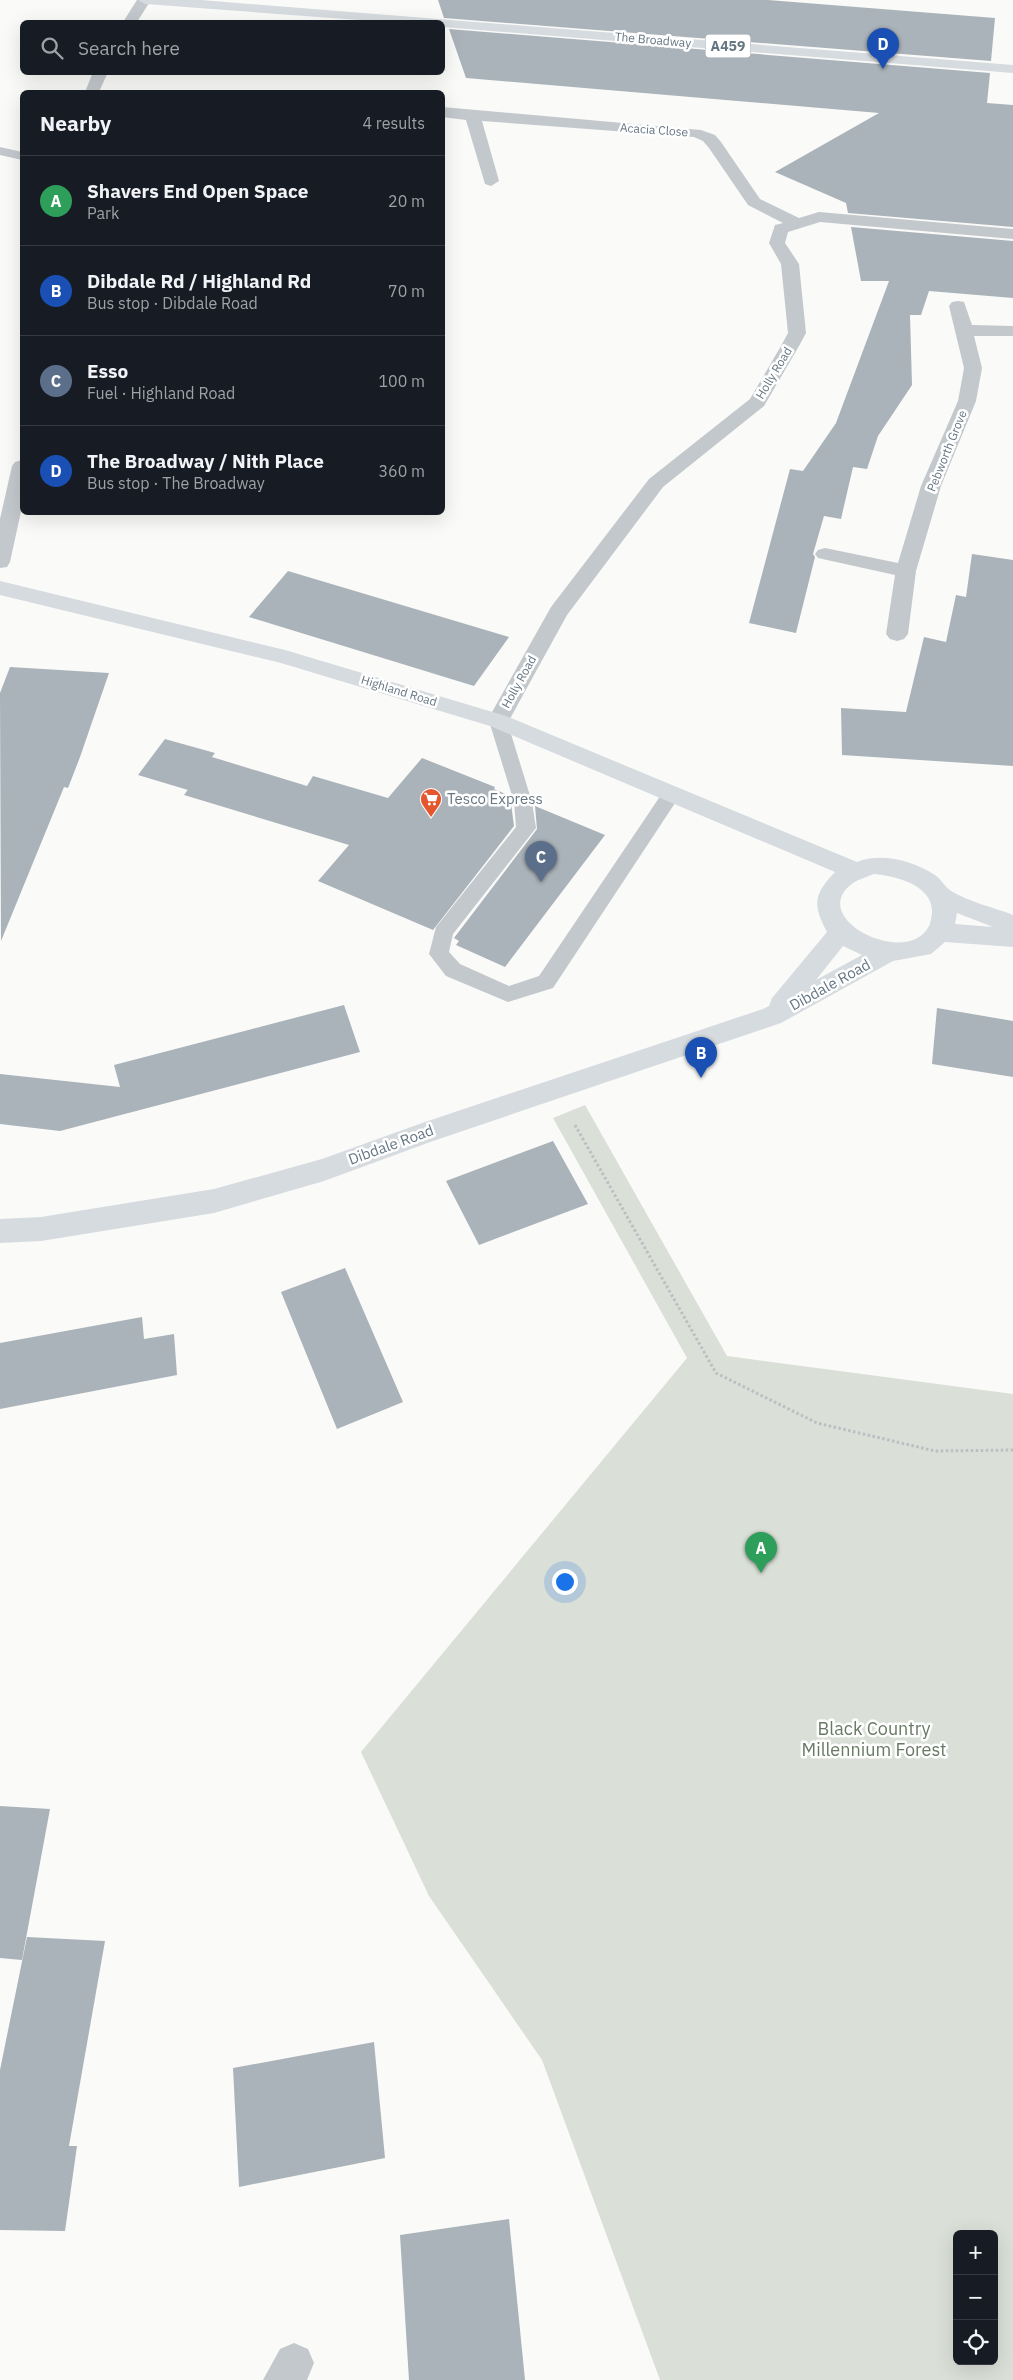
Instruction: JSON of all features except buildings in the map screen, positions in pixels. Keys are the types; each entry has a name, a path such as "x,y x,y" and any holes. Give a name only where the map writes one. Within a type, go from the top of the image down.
{"main road":[{"path":"145,0 410,20"},
{"name":"The Broadway","path":"445,23 1013,69"},
{"name":"Highland Road","path":"0,588 285,657 498,721 854,870"},
{"name":"Highland Road","path":"783,840 833,886"},
{"path":"942,897 947,914 939,932 927,945 910,952 887,953 866,948 841,932 831,918 828,900 833,886 854,870 872,865 905,870 929,883 942,897 1013,925"},
{"name":"Dibdale Road","path":"772,1016 841,932"},
{"path":"939,932 1013,938"},
{"name":"Dibdale Road","path":"0,1231 41,1229 214,1201 324,1170 555,1089 772,1016 887,953"}],"street":[{"path":"131,20 145,0"},
{"path":"93,90 100,75"},
{"name":"Acacia Close","path":"445,112 696,133 709,138 715,145 754,202 796,223"},
{"path":"473,116 491,181"},
{"name":"Holly Road","path":"498,721 558,612 656,483 757,402 796,333 790,264 777,243 781,229 820,217 1013,234"},
{"name":"Pebworth Grove","path":"897,634 906,571 931,486 967,401 973,368 958,306"},
{"path":"964,330 1013,331"},
{"path":"0,562 20,475"},
{"path":"825,554 906,571"}],"lane":[{"path":"0,151 20,156"},
{"path":"498,721 523,802 526,828 443,932 439,954 453,970 508,994 546,982 672,794"}],"path":[{"path":"555,1089 716,1373 817,1423 935,1451 1013,1450"}],"green space":[{"name":"Black Country Millennium Forest","path":"585,1105 727,1356 1013,1394 1013,2380 660,2380 542,2060 429,1896 361,1752 687,1358 553,1118"}],"place":[{"name":"The Broadway / Nith Place","path":"883,69"},
{"name":"Tesco Express","path":"431,818"},
{"name":"Esso","path":"541,882"},
{"name":"Dibdale Rd / Highland Rd","path":"701,1078"},
{"name":"Shavers End Open Space","path":"761,1573"}]}
